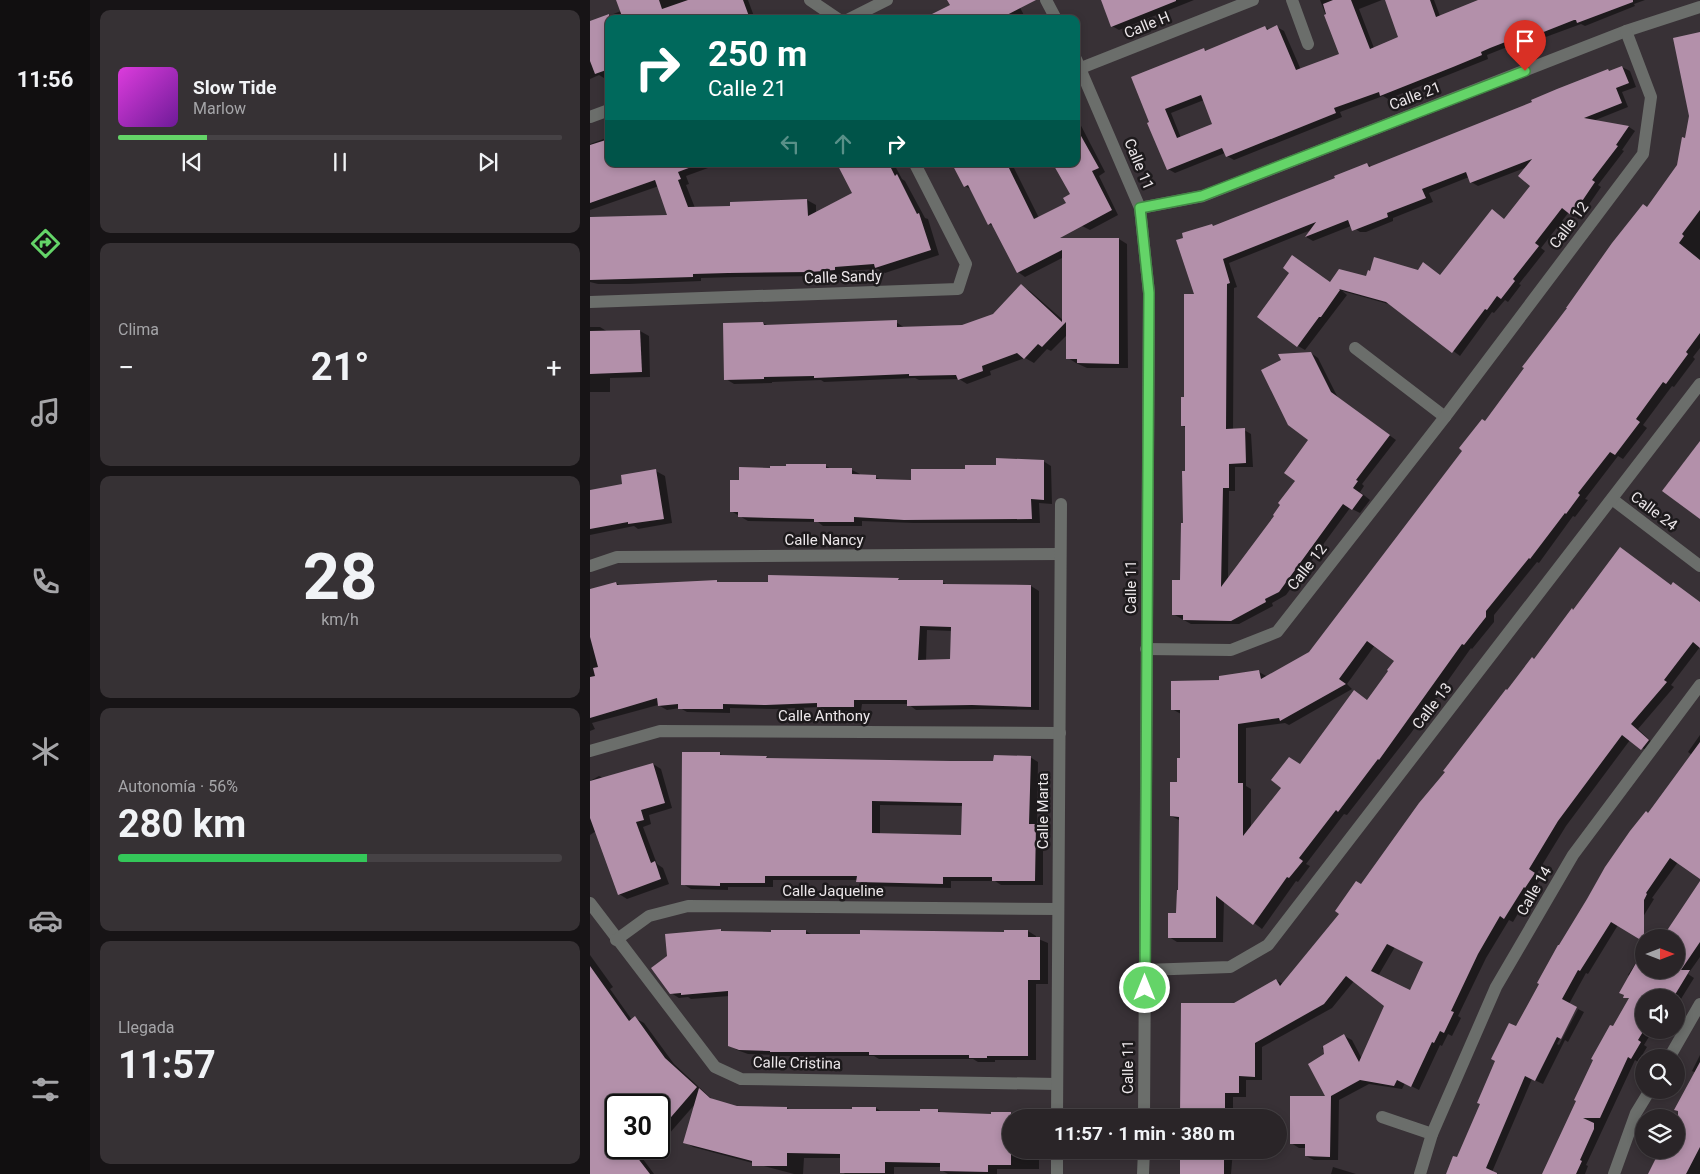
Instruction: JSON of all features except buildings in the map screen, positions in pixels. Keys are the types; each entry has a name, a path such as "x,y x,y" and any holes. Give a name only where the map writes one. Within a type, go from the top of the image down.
{"street":[{"path":"810,0 832,15"},
{"path":"857,15 887,0"},
{"path":"1046,0 1054,15"},
{"name":"Calle H","path":"1080,63 1253,0"},
{"path":"1292,0 1308,44"},
{"name":"Calle 21","path":"1140,208 1202,196 1626,31 1700,7"},
{"name":"Calle 12","path":"1146,650 1231,650 1277,632 1445,417 1643,154 1651,97 1626,31"},
{"name":"Calle 11","path":"1080,69 1140,208 1149,293 1144,1109"},
{"path":"590,117 605,111"},
{"name":"Calle Sandy","path":"590,302 958,289 966,264 917,167"},
{"path":"1355,348 1445,417"},
{"name":"Calle 13","path":"1145,970 1230,967 1268,945 1700,384"},
{"name":"Calle 24","path":"1612,499 1700,566"},
{"name":"Calle Marta","path":"1057,1109 1061,504"},
{"name":"Calle Nancy","path":"590,566 617,557 1060,554"},
{"name":"Calle 14","path":"1420,1174 1432,1134 1496,987 1573,855 1700,685"},
{"name":"Calle Anthony","path":"590,751 660,732 1060,733"},
{"name":"Calle Cristina","path":"590,903 616,940 714,1067 741,1078 1057,1084"},
{"name":"Calle Jaqueline","path":"616,940 649,916 688,906 1058,909"},
{"path":"1674,1049 1700,1004"},
{"path":"1614,1174 1636,1113 1645,1099"},
{"path":"1382,1117 1432,1134"},
{"path":"1057,1159 1057,1174"},
{"path":"1143,1174 1144,1159"}],"route":[{"path":"1145,988 1149,293 1140,208 1202,196 1525,71"}]}
